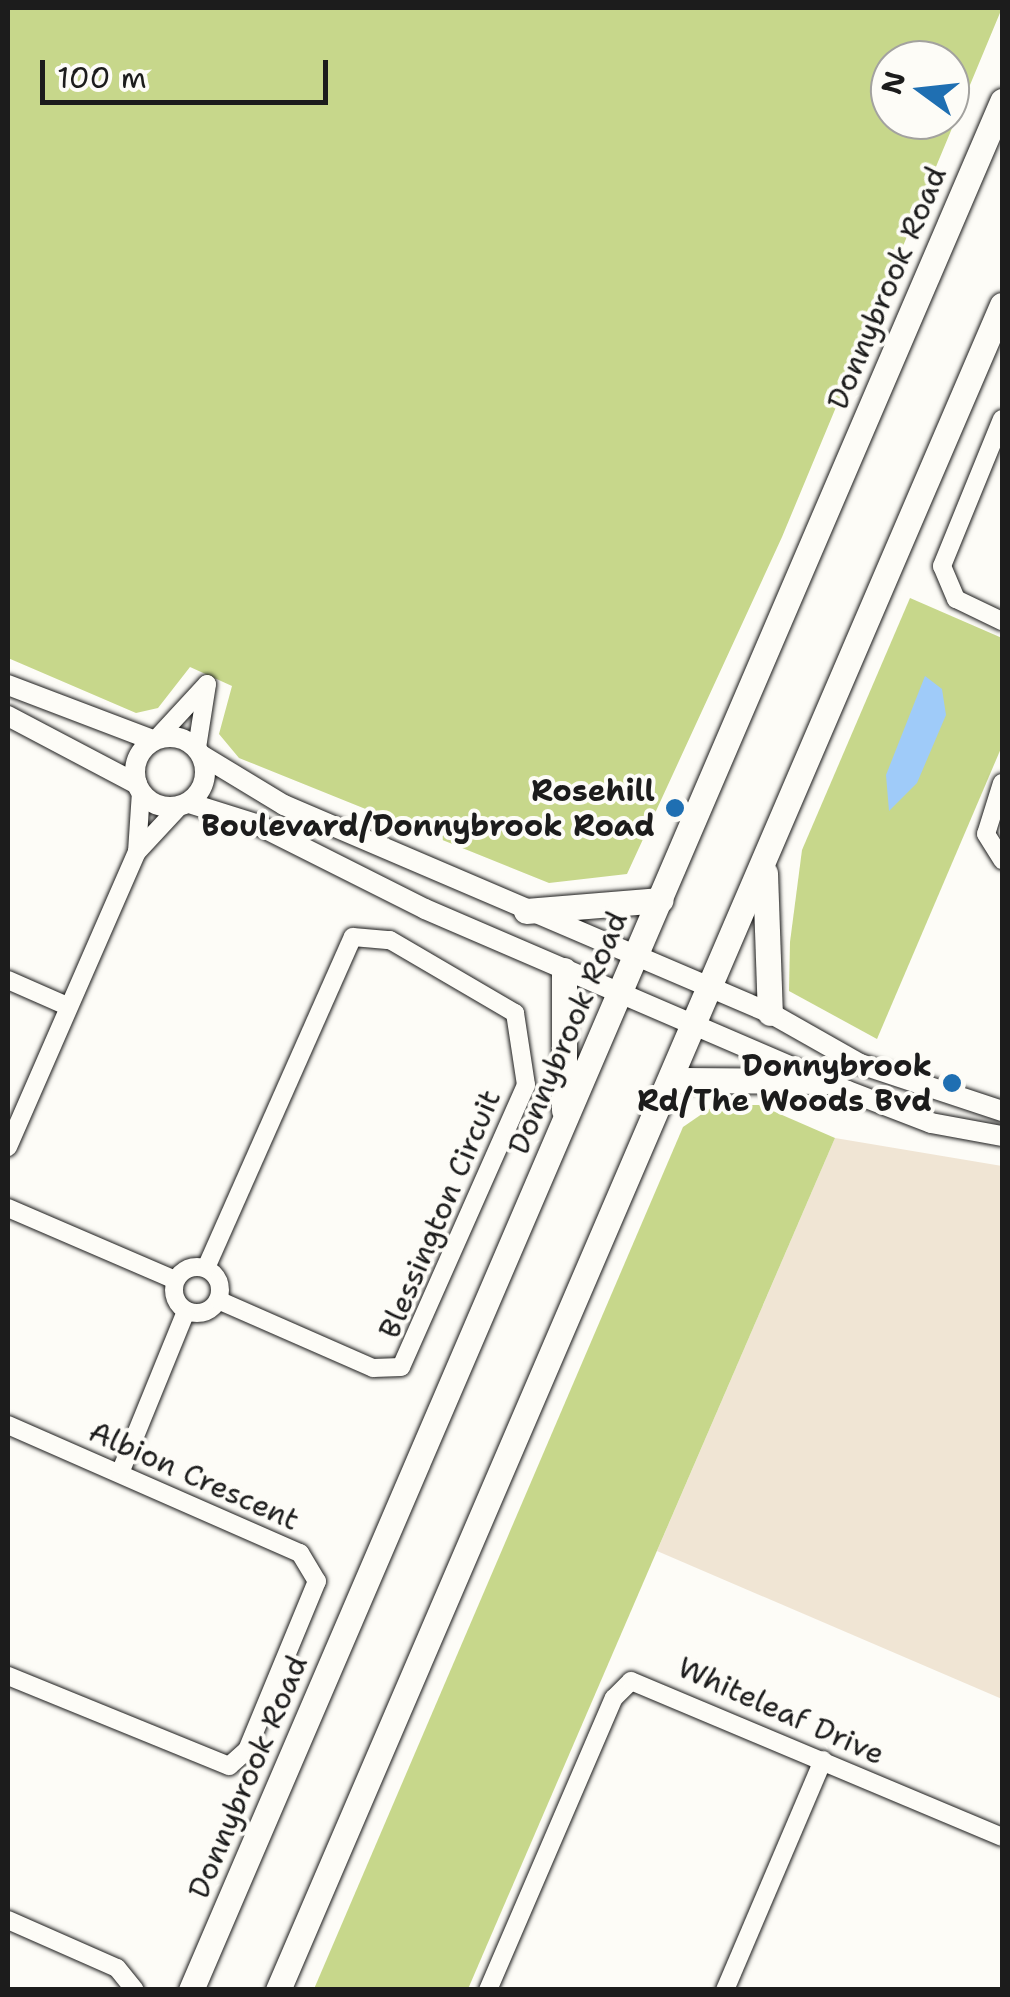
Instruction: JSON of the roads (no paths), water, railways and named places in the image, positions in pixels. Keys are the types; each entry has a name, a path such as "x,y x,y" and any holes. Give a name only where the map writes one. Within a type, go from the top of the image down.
{"main road":[{"name":"Donnybrook Road","path":"191,1990 1002,101"},
{"path":"278,1990 1002,305"},
{"path":"765,858 770,1013"},
{"path":"526,911 661,900"},
{"path":"564,970 564,1125"},
{"path":"670,1080 825,1081"}],"street":[{"path":"1002,419 942,566 956,599 1002,621"},
{"path":"8,1147 136,852 139,788 156,738 206,684 200,752 204,780 136,852"},
{"path":"8,685 200,752 273,800 770,1013 860,1064 1002,1111"},
{"path":"8,716 139,788 184,805 256,824 564,970 825,1081 931,1123 1002,1136"},
{"path":"1002,783 986,834 1002,860"},
{"name":"Blessington Circuit","path":"206,1268 353,937 390,940 515,1013 526,1085 401,1367 373,1368 218,1300"},
{"path":"8,980 67,1006"},
{"path":"8,1208 175,1280 206,1268 218,1300 207,1311 186,1312"},
{"path":"120,1473 186,1312 175,1280"},
{"name":"Albion Crescent","path":"8,1425 300,1553 316,1572 243,1757 217,1766 8,1676"},
{"name":"Whiteleaf Drive","path":"488,1990 622,1686 652,1685 1002,1837"},
{"path":"732,1987 823,1760"},
{"path":"8,1920 117,1968 134,1990"}],"water":[{"path":"925,676 942,689 946,715 917,783 889,811 886,775"}],"place":[{"name":"Rosehill Boulevard/Donnybrook Road","path":"675,808"},
{"name":"Donnybrook Rd/The Woods Bvd","path":"952,1083"}]}
